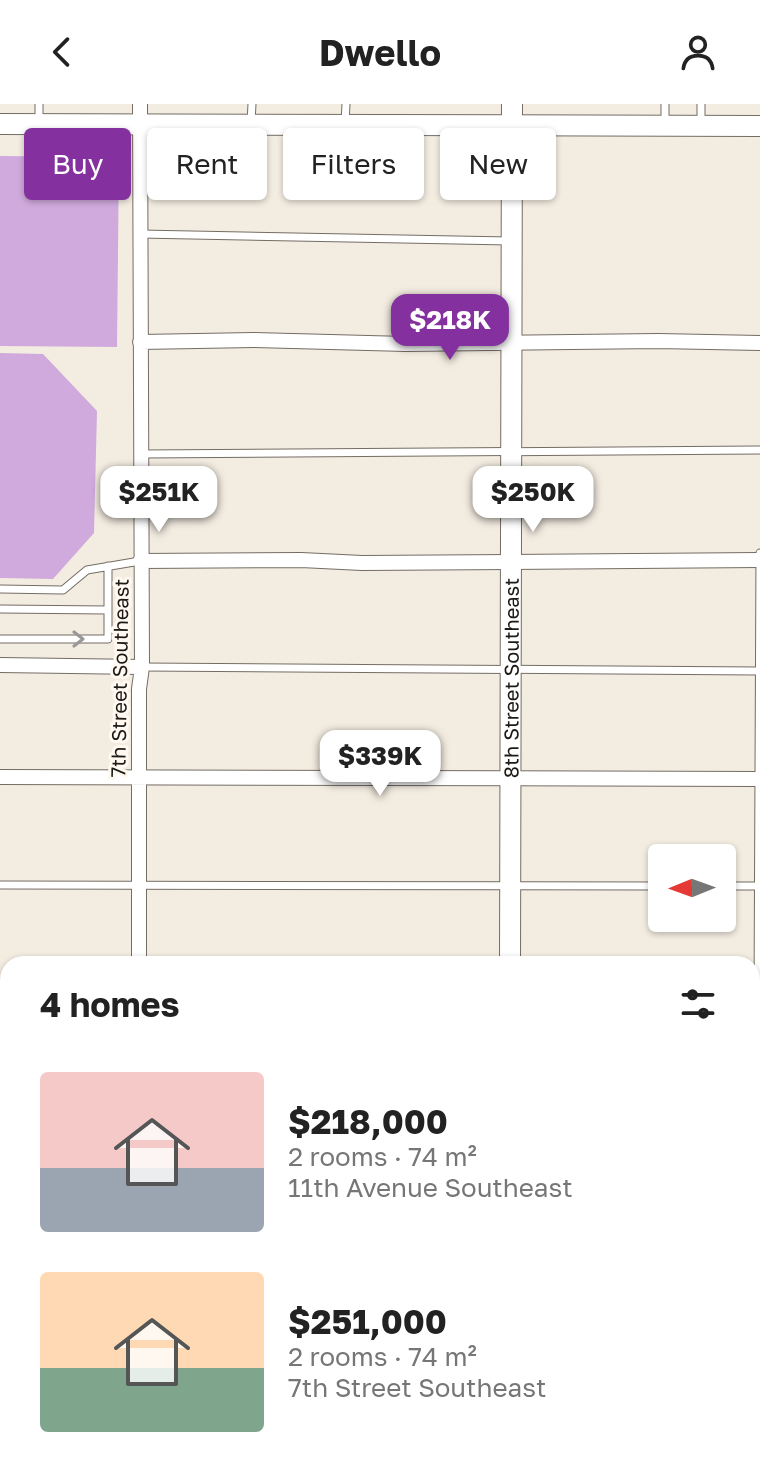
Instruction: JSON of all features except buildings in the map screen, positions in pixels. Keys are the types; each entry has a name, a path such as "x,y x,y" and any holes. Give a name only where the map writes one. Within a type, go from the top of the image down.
{"street":[{"name":"8th Street Southeast","path":"510,956 512,104"},
{"path":"0,124 39,114 251,114 345,125 760,126"},
{"name":"7th Street Southeast","path":"139,956 138,777 142,667 140,114"},
{"path":"140,342 760,343"},
{"path":"140,561 760,560"},
{"path":"0,665 142,667"},
{"path":"0,777 760,779"}],"lane":[{"path":"345,125 346,104"},
{"path":"665,104 665,126"},
{"path":"701,104 701,125"},
{"path":"140,234 512,241"},
{"path":"140,454 760,450"},
{"path":"757,956 760,553"},
{"path":"0,589 63,590 87,570 140,561"},
{"path":"0,639 108,639 108,566"},
{"path":"0,609 108,610"},
{"path":"142,667 759,671"},
{"path":"0,885 648,886"},
{"path":"736,886 758,886"}],"shaded area":[{"path":"0,156 24,156 24,200 119,200 117,347 0,346"},
{"path":"0,353 43,354 97,411 94,533 53,579 0,578"}]}
